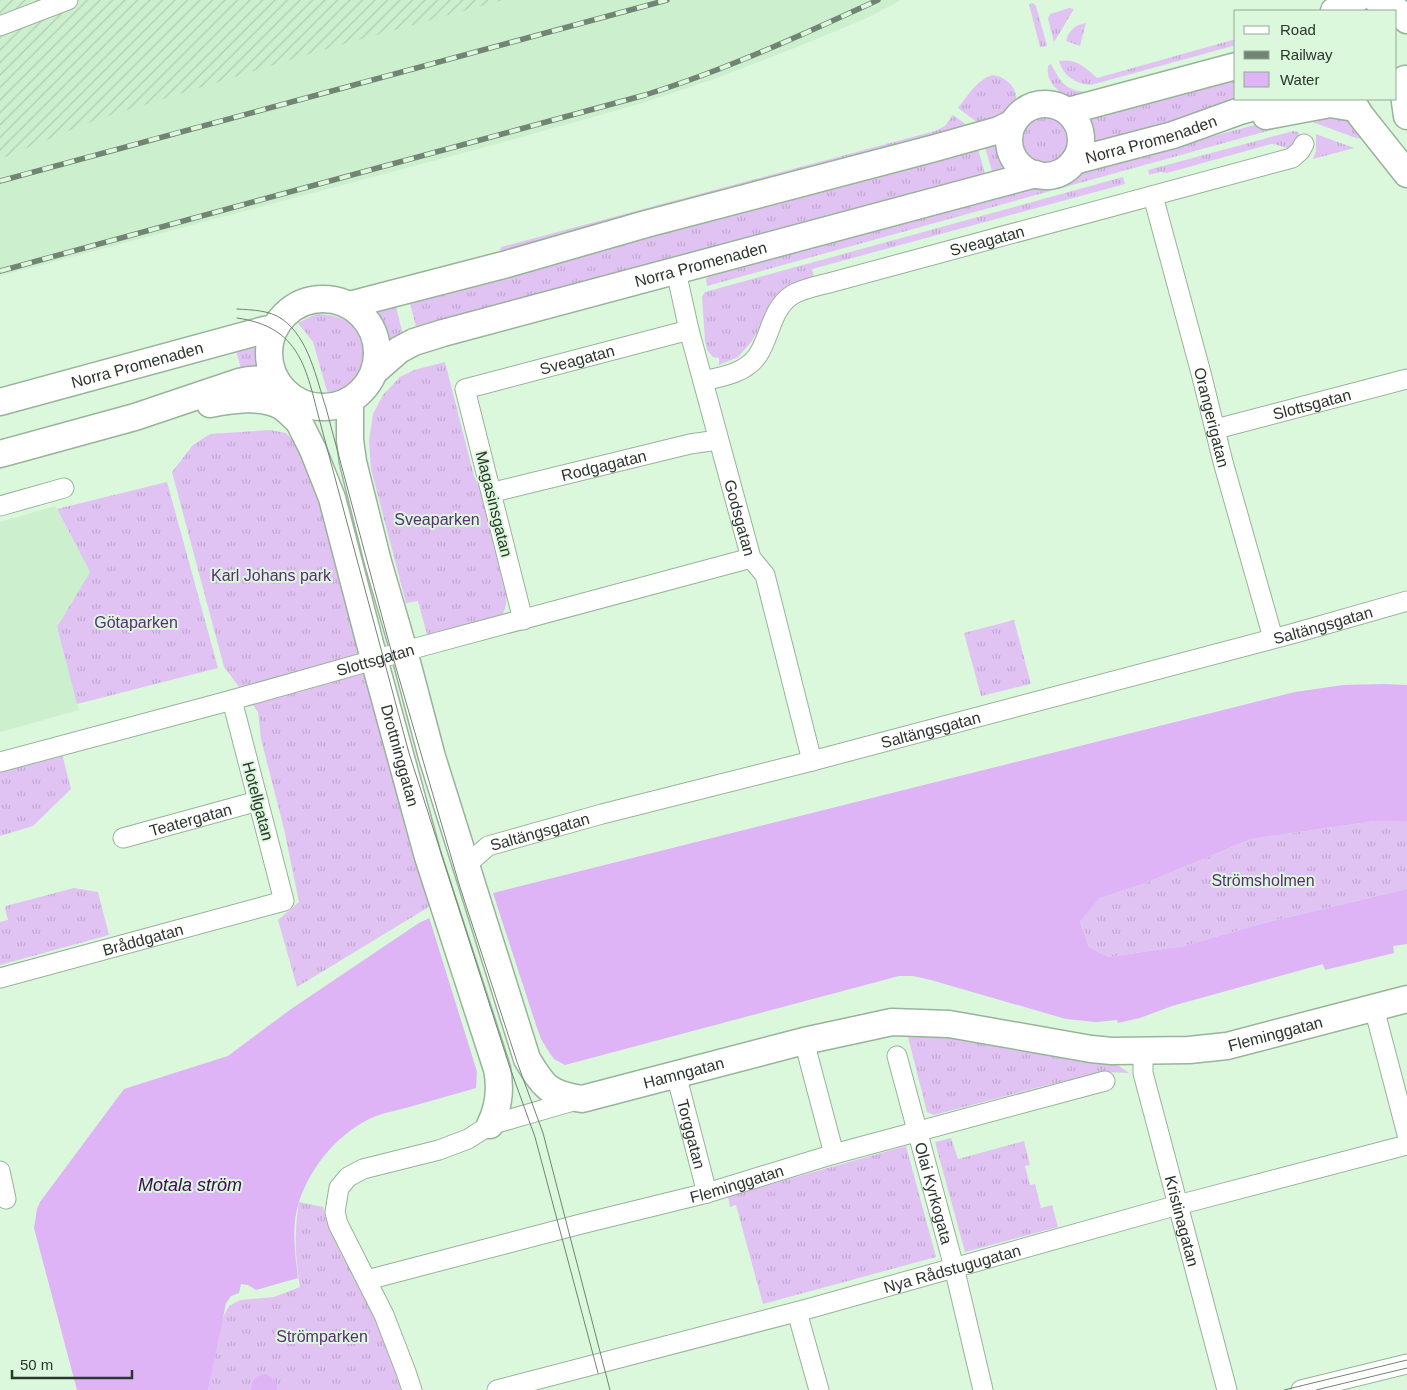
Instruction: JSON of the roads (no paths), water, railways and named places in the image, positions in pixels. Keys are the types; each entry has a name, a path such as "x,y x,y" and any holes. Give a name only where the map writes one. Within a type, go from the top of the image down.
{"main road":[{"path":"1336,10 1345,4 1390,6"},
{"path":"1068,111 1234,67"},
{"path":"1403,81 1407,116"},
{"name":"Norra Promenaden","path":"1074,161 1173,135 1240,111 1282,100"},
{"path":"1173,135 1298,109 1356,102 1390,127 1400,142 1407,162"},
{"path":"1356,102 1407,174"},
{"path":"348,305 507,264 646,224 999,130 1014,123 1026,110 1040,104 1052,104 1068,111 1079,126 1081,144 1074,161 1058,173 1047,176 1026,170 1018,163 1013,154 1010,139 1014,123"},
{"name":"Norra Promenaden","path":"375,371 399,350 414,342 1036,174"},
{"path":"0,454 135,417 252,379 266,379 280,386 298,401 316,408 338,406 350,401 361,393 375,371 378,356 377,341 371,326 361,314 348,305 334,300 320,299 305,302 292,309 281,318 274,329 269,345 272,373 280,386"},
{"name":"Norra Promenaden","path":"0,402 264,330 274,329"},
{"name":"Drottninggatan","path":"280,386 313,450 332,498 428,857 497,1069 500,1081 498,1102 496,1114 490,1125"},
{"path":"135,417 244,399 269,401 283,407 296,419"},
{"name":"Drottninggatan","path":"350,401 350,440 353,462 378,562 432,757 527,1059 544,1085 561,1096 582,1099"},
{"name":"Fleminggatan","path":"1143,1051 1189,1050 1227,1046 1407,998"},
{"name":"Hamngatan","path":"582,1099 804,1040 883,1023 949,1024 1091,1049 1143,1051"}],"street":[{"path":"0,26 68,0"},
{"name":"Sveagatan","path":"703,381 736,372 758,356 777,310 792,295 829,283 1292,158 1300,151 1304,144"},
{"name":"Orangerigatan","path":"1153,196 1216,430 1222,462 1273,638"},
{"name":"Godsgatan","path":"676,271 718,440 751,558 765,575 812,761"},
{"name":"Sveagatan","path":"465,388 690,330"},
{"name":"Slottsgatan","path":"1216,430 1407,379"},
{"name":"Magasinsgatan","path":"465,388 523,620"},
{"name":"Rodgagatan","path":"492,495 498,491 690,444 718,440"},
{"path":"0,506 64,488"},
{"name":"Slottsgatan","path":"0,762 81,743 374,659 751,558"},
{"name":"Saltängsgatan","path":"469,877 471,861 488,846 602,814 812,761 1407,601"},
{"name":"Hotellgatan","path":"232,700 284,901"},
{"name":"Teatergatan","path":"123,838 258,801"},
{"name":"Bråddgatan","path":"0,978 132,936 284,901"},
{"path":"1374,1008 1407,1134"},
{"path":"804,1040 834,1154"},
{"name":"Kristinagatan","path":"1143,1051 1143,1073 1227,1390"},
{"name":"Olai Kyrkogata","path":"897,1056 954,1267 983,1390"},
{"name":"Torggatan","path":"676,1074 707,1193"},
{"name":"Fleminggatan","path":"367,1280 707,1193 834,1154 1105,1081"},
{"name":"Hamngatan","path":"412,1390 384,1315 344,1238 335,1212 339,1188 348,1177 363,1169 439,1150 468,1139 490,1125 582,1099"},
{"name":"Nya Rådstugugatan","path":"497,1390 798,1312 1178,1205 1407,1146"},
{"path":"0,1171 6,1199"},
{"path":"798,1312 819,1390"},
{"path":"1301,1390 1407,1364"}],"water":[{"name":"Motala ström","path":"1343,685 1407,685 1407,821 1375,821 1251,839 1143,884 1100,898 1080,921 1089,947 1108,957 1184,946 1260,924 1407,889 1407,944 1393,946 1394,953 1325,970 1323,964 1118,1023 1117,1020 1096,1022 1066,1019 931,980 913,976 899,976 565,1065 554,1059 546,1048 477,1070 476,1088 376,1116 350,1131 328,1151 311,1175 299,1202 295,1220 294,1239 298,1278 256,1290 248,1285 241,1284 239,1293 231,1296 226,1303 208,1390 77,1390 34,1228 40,1202 124,1089 228,1056 291,1009 419,923 459,904 493,893 1295,692"},
{"path":"265,1374 274,1380 277,1390 251,1390 255,1379"}],"tram line":[{"path":"237,309 266,312 282,319 299,337 315,372 392,654 459,884 517,1062 543,1133 610,1390"},
{"path":"237,318 258,323 275,331 288,341 297,354 310,385 409,753 509,1065 535,1137 598,1373"},
{"path":"1284,1390 1407,1360"},
{"path":"1316,1390 1407,1368"}],"railway":[{"path":"0,181 667,0"},
{"path":"0,271 645,95 734,63 878,0"}],"park label":[{"name":"Sveaparken","path":"437,519"},
{"name":"Karl Johans park","path":"271,575"},
{"name":"Götaparken","path":"136,622"},
{"name":"Strömsholmen","path":"1263,880"},
{"name":"Strömparken","path":"322,1336"}]}
